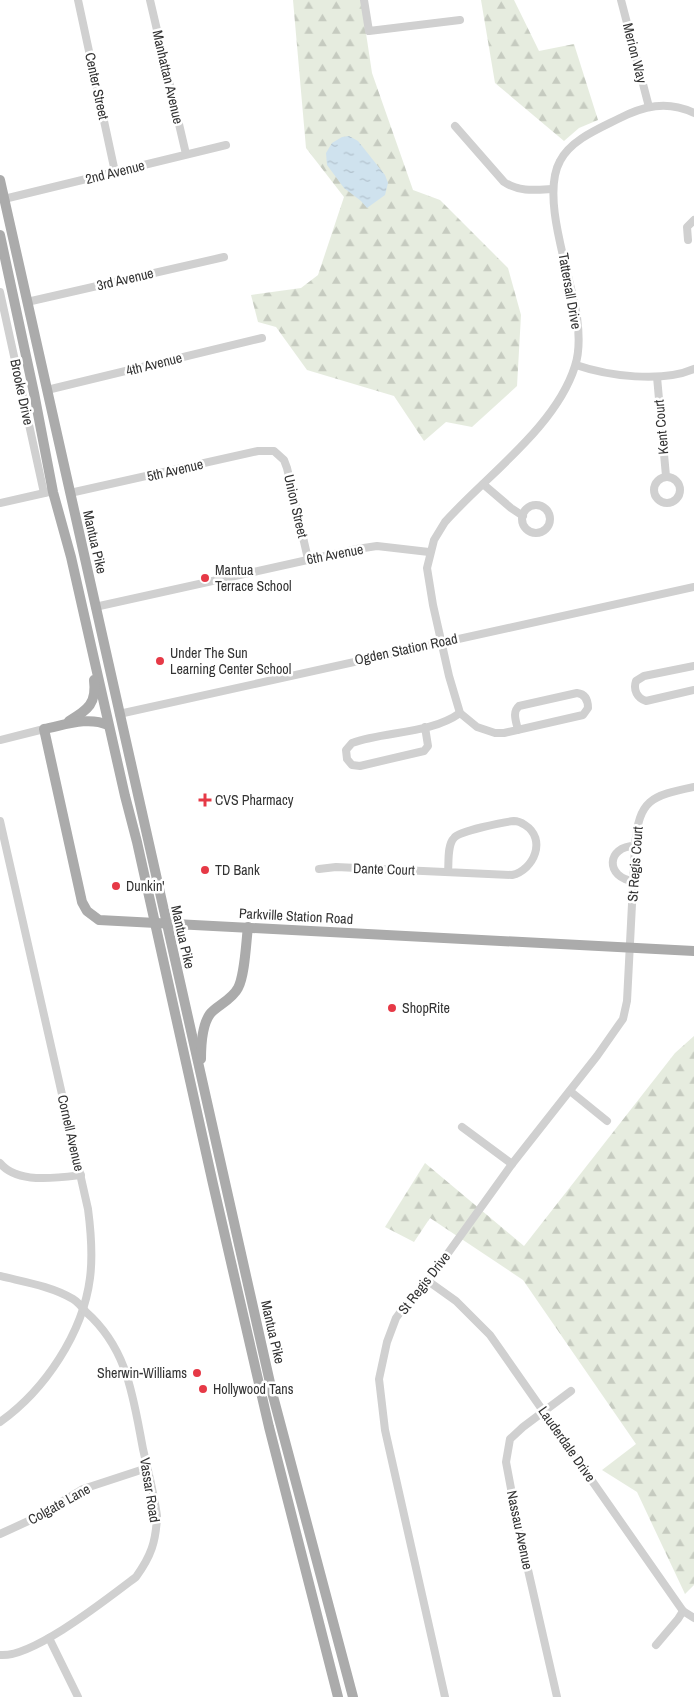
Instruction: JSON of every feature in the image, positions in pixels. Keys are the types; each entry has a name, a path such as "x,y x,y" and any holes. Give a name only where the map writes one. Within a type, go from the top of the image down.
{"main road":[{"name":"Mantua Pike","path":"0,180 119,714 214,1193 269,1427 338,1697"},
{"name":"Mantua Pike","path":"0,235 34,393 49,492 71,557 108,724 136,837 201,1075 273,1396 353,1697"},
{"path":"64,725 80,715 90,705 94,697 95,684 69,566 71,557"},
{"path":"44,729 90,720 98,720 108,724"},
{"name":"Parkville Station Road","path":"44,729 82,902 87,911 99,920 694,951"},
{"path":"201,1075 201,1050 204,1029 210,1013 225,1003 238,988 245,959 248,927"}],"street":[{"name":"Center Street","path":"78,0 115,172"},
{"name":"Manhattan Avenue","path":"150,0 186,154"},
{"path":"364,0 369,31 460,20"},
{"name":"Merion Way","path":"621,0 649,107"},
{"name":"Tattersall Drive","path":"460,713 453,693 429,584 427,568 429,552 445,522 543,422 566,389 576,365 578,317 554,208 552,189 553,178 560,160 568,150 597,130 622,117 649,107 669,106 694,113"},
{"path":"455,126 504,182 513,187 531,191 552,189"},
{"name":"2nd Avenue","path":"4,199 226,145"},
{"path":"688,240 687,227 694,220"},
{"name":"3rd Avenue","path":"27,302 224,256"},
{"name":"Brooke Drive","path":"0,292 2,308 49,492"},
{"path":"2,308 16,305"},
{"name":"4th Avenue","path":"47,390 262,338"},
{"path":"576,365 624,375 657,377 679,374 694,369"},
{"name":"Kent Court","path":"657,377 666,476"},
{"name":"5th Avenue","path":"70,493 258,451 270,450 279,454"},
{"name":"Union Street","path":"279,454 287,468 308,559"},
{"path":"483,484 523,516"},
{"path":"0,503 49,492"},
{"name":"6th Avenue","path":"95,607 308,559 377,546 429,552"},
{"name":"Ogden Station Road","path":"119,714 694,587"},
{"path":"694,666 644,676 636,681 635,686 638,695 646,701 694,690"},
{"path":"425,727 428,746 424,751 360,766 352,765 347,759 346,750 352,743 425,727 445,721 460,713 470,723 486,731 504,733 518,730 583,715 588,708 587,699 577,692 519,706 515,709 514,713 518,730"},
{"path":"0,740 44,729"},
{"name":"St Regis Court","path":"630,948 635,846 639,817 651,802 659,796 694,787"},
{"name":"Cornell Avenue","path":"0,821 2,840 81,1175 91,1230 92,1260 90,1280 83,1309 70,1338 40,1385 11,1414 0,1422"},
{"name":"Dante Court","path":"319,869 336,867 507,875 516,874 524,869 533,858 537,845 534,836 526,825 513,821 462,832 454,838 451,844 448,872"},
{"path":"634,881 620,877 615,871 612,861 617,852 622,848 635,846"},
{"name":"St Regis Drive","path":"445,1697 385,1430 379,1379 387,1342 396,1318 404,1307 428,1281 512,1164 597,1056 623,1019 630,948"},
{"path":"570,1091 606,1121"},
{"path":"462,1127 512,1164"},
{"path":"0,1164 11,1171 35,1178 81,1175"},
{"name":"Vassar Road","path":"0,1276 57,1291 74,1299 100,1324 110,1337 118,1351 128,1377 158,1516 157,1535 152,1550 136,1577 49,1638 18,1653 0,1655"},
{"name":"Lauderdale Drive","path":"428,1281 456,1301 490,1335 683,1611 694,1618"},
{"name":"Nassau Avenue","path":"557,1697 518,1526 506,1462 510,1439 571,1391"},
{"name":"Colgate Lane","path":"0,1534 35,1518 83,1489 147,1468"},
{"path":"656,1645 683,1611"},
{"path":"49,1638 78,1697"}],"green space":[{"path":"293,0 361,0 372,73 413,190 440,200 508,268 521,315 517,386 472,427 446,422 424,441 394,396 307,370 276,327 258,322 251,295 301,288 318,275 344,197 306,148"},
{"path":"481,0 514,0 539,51 574,44 598,120 579,128 564,141 495,83"},
{"path":"694,1036 694,1585 685,1594 637,1492 602,1470 636,1444 523,1280 430,1218 414,1242 385,1227 425,1163 524,1246 675,1053"}],"water":[{"path":"349,136 358,141 385,175 388,183 385,195 367,208 344,188 327,165 326,153 332,143 342,137"}],"place":[{"name":"Mantua Terrace School","path":"205,578"},
{"name":"Under The Sun Learning Center School","path":"160,661"},
{"name":"CVS Pharmacy","path":"205,800"},
{"name":"TD Bank","path":"205,870"},
{"name":"Dunkin'","path":"116,886"},
{"name":"ShopRite","path":"392,1008"},
{"name":"Sherwin-Williams","path":"197,1373"},
{"name":"Hollywood Tans","path":"203,1389"}]}
